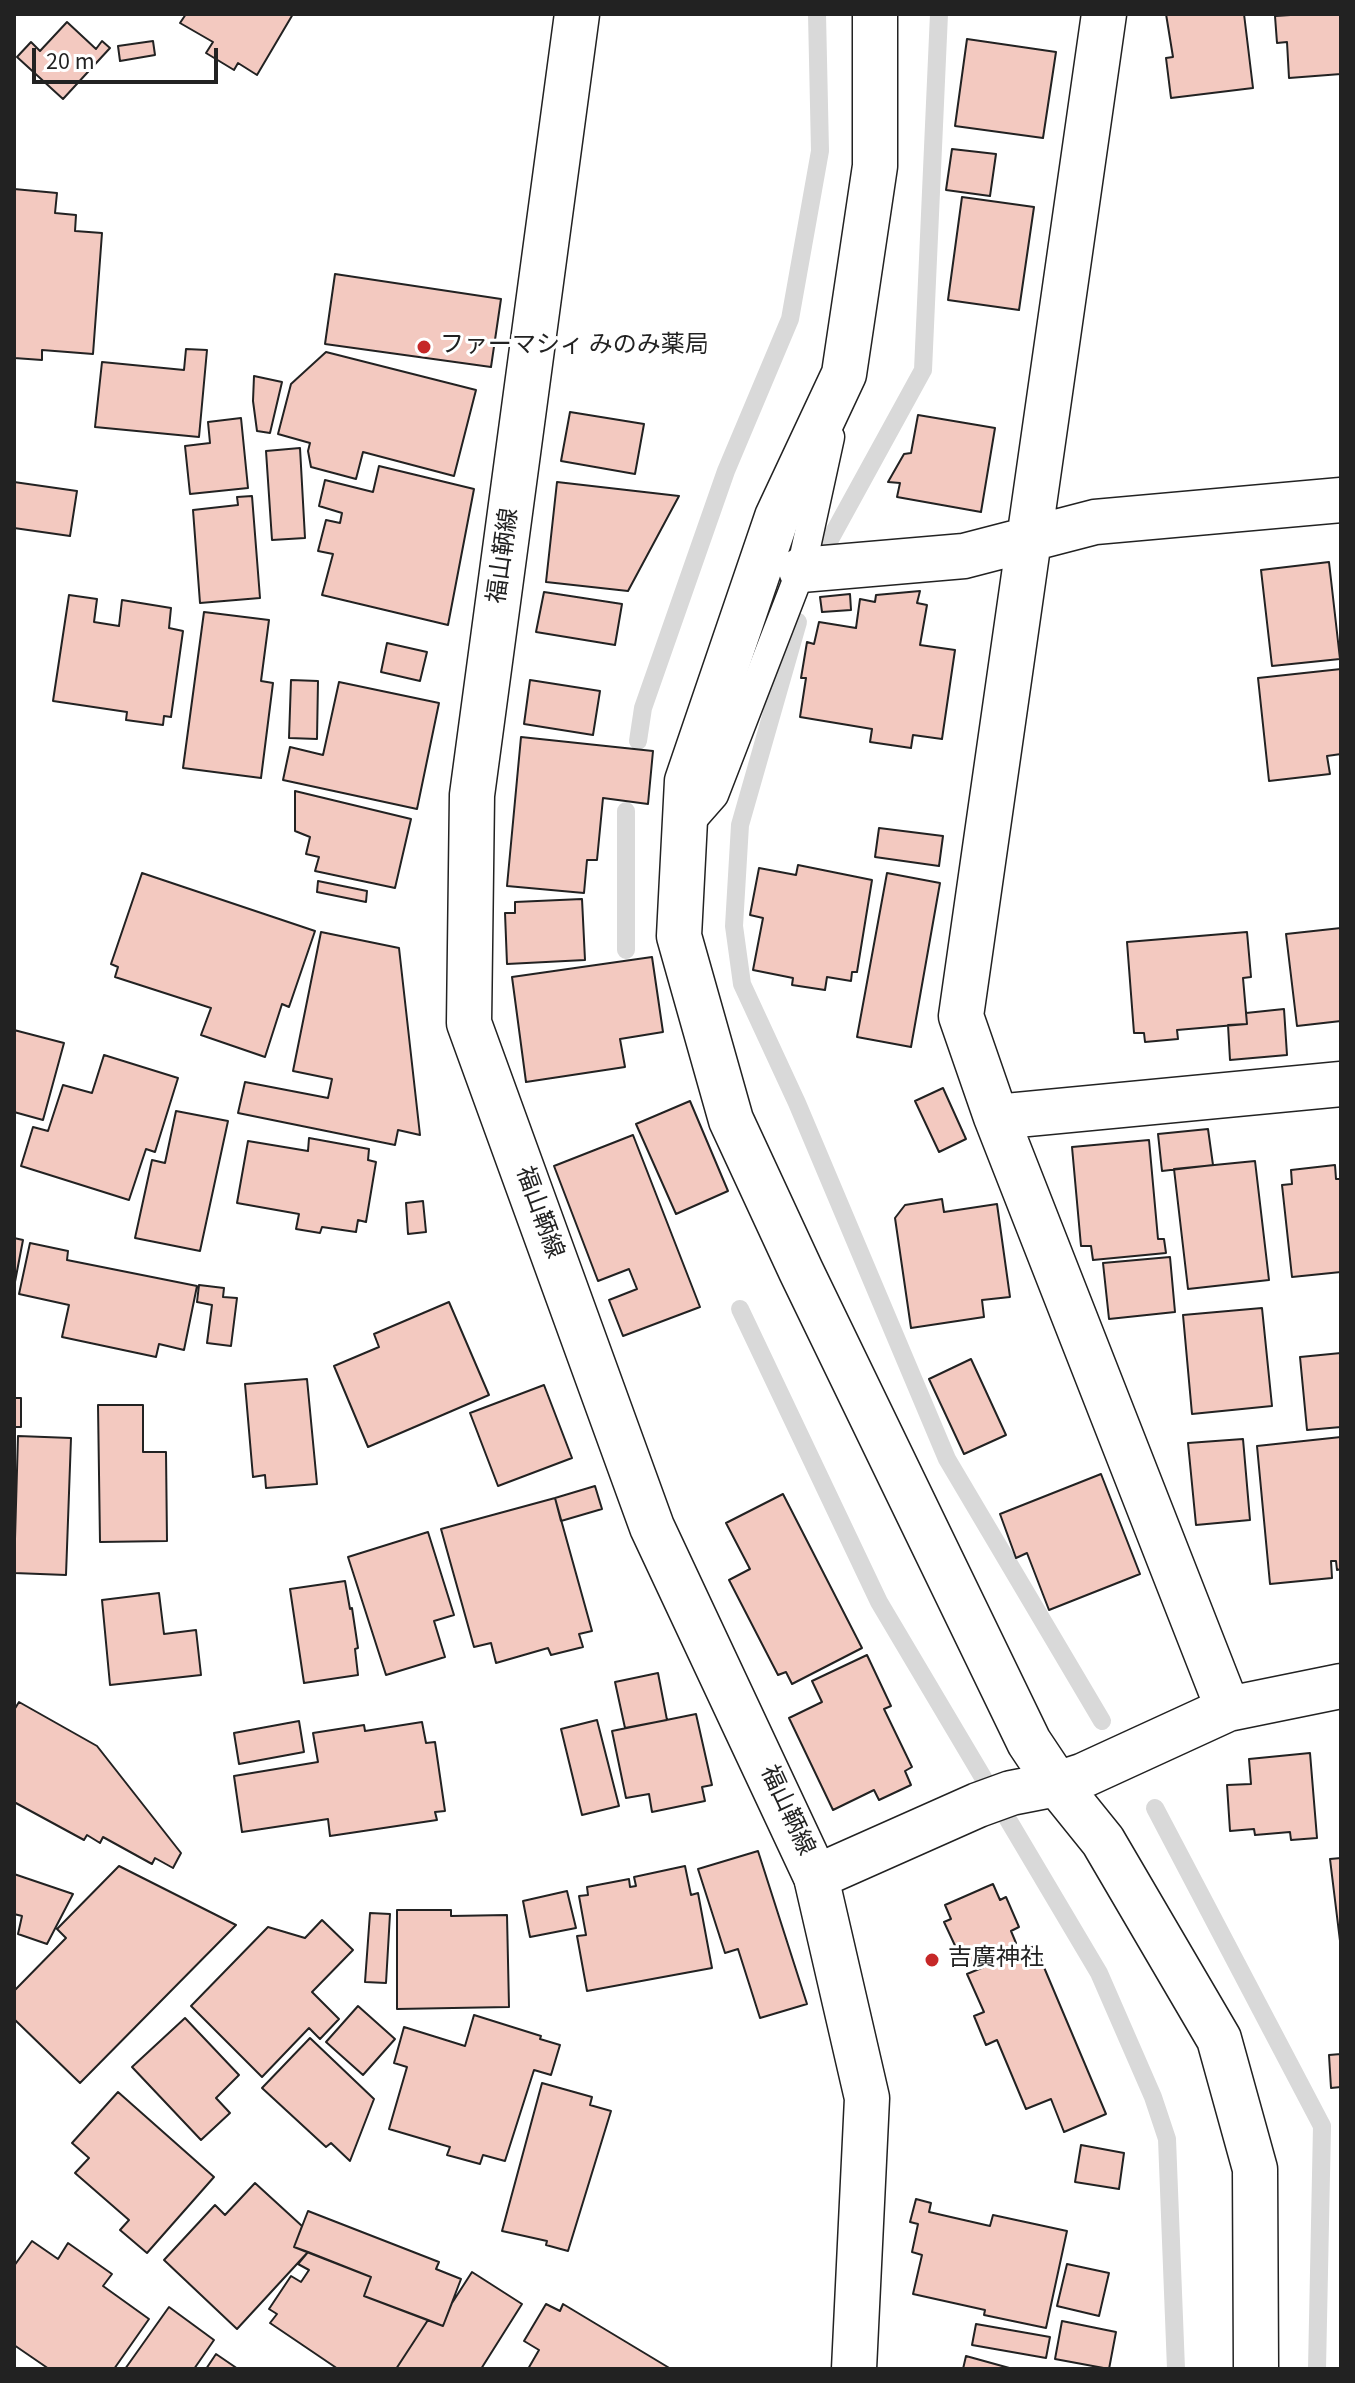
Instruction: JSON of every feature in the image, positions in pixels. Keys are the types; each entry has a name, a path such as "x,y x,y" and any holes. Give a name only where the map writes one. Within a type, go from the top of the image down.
{"street":[{"name":"福山鞆線","path":"577,14 472,795 469,1023 652,1527 816,1877 867,2098 854,2369"},
{"path":"875,14 875,166 844,374 777,517 687,781 679,936 731,1120 1022,1727 1057,1784 1103,1841 1219,2039 1255,2169 1256,2369"},
{"path":"1104,14 961,1016 996,1117 1228,1709"},
{"path":"801,570 964,556 1095,522 1341,500"},
{"path":"996,1117 1341,1084"},
{"path":"816,1877 994,1799 1082,1776 1228,1709 1341,1686"}],"lane":[{"path":"685,828 714,795 801,570 844,374"}],"building":[{"path":"186,14 293,14 257,75 238,63 234,70 206,53 213,42 180,23"},
{"path":"1166,14 1244,14 1253,88 1171,98 1166,58 1173,57"},
{"path":"1341,14 1341,74 1289,78 1287,42 1277,43 1275,16"},
{"path":"67,22 96,49 102,41 110,48 63,99 17,57 31,42 40,51"},
{"path":"967,39 1056,52 1043,138 955,126"},
{"path":"153,41 155,55 120,61 118,46"},
{"path":"952,149 996,154 990,196 946,190"},
{"path":"14,189 57,193 55,213 76,215 75,231 102,233 93,354 42,350 42,360 14,358"},
{"path":"962,197 1034,207 1019,310 948,300"},
{"path":"335,274 501,299 491,367 325,344"},
{"path":"186,349 207,350 199,437 95,427 102,362 184,370"},
{"path":"326,352 476,390 454,476 363,452 356,479 311,467 310,443 278,434 291,384"},
{"path":"254,376 282,382 270,433 257,431"},
{"path":"570,412 644,424 635,474 561,461"},
{"path":"918,415 995,428 981,512 897,497 900,483 888,482 904,454 911,453"},
{"path":"241,418 248,488 190,494 185,446 210,443 208,422"},
{"path":"300,448 305,538 272,540 266,451"},
{"path":"379,466 474,489 448,625 322,595 333,554 318,551 326,520 340,523 342,513 319,506 325,480 373,492"},
{"path":"14,482 77,491 70,536 14,528"},
{"path":"557,482 679,496 628,591 546,582"},
{"path":"252,496 260,598 200,603 193,510 238,505 237,497"},
{"path":"1329,562 1340,659 1272,666 1261,570"},
{"path":"920,591 917,603 927,605 920,645 955,650 942,739 913,735 911,748 870,742 872,729 800,717 806,678 801,678 807,642 814,644 819,622 856,628 860,599 875,602 876,595"},
{"path":"544,592 622,604 615,645 536,632"},
{"path":"850,594 851,610 822,612 820,597"},
{"path":"69,595 97,599 94,622 119,626 122,600 171,608 169,628 183,631 171,717 164,716 163,725 126,720 127,712 53,701"},
{"path":"204,612 269,620 261,681 273,683 261,778 183,768"},
{"path":"387,643 427,652 420,681 381,672"},
{"path":"1341,669 1341,754 1327,756 1330,774 1269,781 1258,678"},
{"path":"291,680 318,681 317,739 289,738"},
{"path":"530,680 600,691 593,735 524,724"},
{"path":"339,682 439,703 417,809 283,780 290,747 323,755"},
{"path":"521,737 653,751 648,804 603,798 597,860 587,860 584,893 507,886"},
{"path":"295,791 411,819 395,888 315,871 319,857 306,854 310,837 295,831"},
{"path":"879,828 943,836 939,866 875,857"},
{"path":"798,865 872,880 857,972 852,972 851,981 827,977 825,990 792,985 793,978 753,970 763,918 750,915 759,868 796,875"},
{"path":"142,873 315,931 289,1007 282,1004 265,1057 201,1035 211,1008 115,977 118,967 111,964"},
{"path":"887,873 940,883 911,1047 857,1037"},
{"path":"318,881 367,891 366,902 317,892"},
{"path":"582,899 585,960 507,964 505,913 515,913 515,902"},
{"path":"1341,928 1341,1021 1297,1026 1286,934"},
{"path":"321,932 399,948 420,1135 398,1130 395,1145 238,1113 245,1082 328,1098 332,1079 293,1071"},
{"path":"1247,932 1251,977 1243,978 1247,1024 1177,1030 1178,1039 1145,1042 1144,1033 1134,1033 1127,942"},
{"path":"652,957 663,1032 620,1039 625,1067 526,1082 512,977"},
{"path":"1284,1009 1287,1055 1230,1060 1228,1025 1247,1024 1246,1013"},
{"path":"14,1030 64,1043 43,1120 14,1112"},
{"path":"104,1055 178,1078 155,1152 146,1149 129,1200 21,1166 33,1127 48,1131 63,1085 92,1093"},
{"path":"943,1088 966,1139 939,1152 915,1101"},
{"path":"690,1101 728,1191 676,1214 636,1124"},
{"path":"176,1111 228,1121 200,1251 135,1238 152,1160 165,1163"},
{"path":"1208,1129 1213,1165 1162,1171 1158,1134"},
{"path":"633,1135 700,1307 623,1336 609,1300 637,1289 629,1269 598,1281 554,1166"},
{"path":"309,1138 369,1149 368,1160 376,1162 366,1222 358,1220 356,1232 322,1227 320,1233 296,1229 299,1214 237,1203 248,1141 308,1151"},
{"path":"1149,1140 1158,1239 1164,1239 1166,1253 1093,1260 1091,1246 1081,1246 1072,1147"},
{"path":"1255,1161 1269,1280 1188,1289 1174,1169"},
{"path":"1335,1165 1336,1179 1341,1179 1341,1272 1292,1277 1282,1185 1292,1184 1291,1170"},
{"path":"942,1199 944,1212 997,1204 1010,1297 982,1300 984,1317 911,1328 895,1218 905,1205"},
{"path":"423,1201 426,1232 408,1234 406,1203"},
{"path":"14,1238 23,1240 14,1287"},
{"path":"30,1243 68,1251 67,1260 197,1286 184,1350 159,1344 156,1357 62,1337 69,1305 19,1294"},
{"path":"1170,1257 1175,1312 1109,1319 1103,1263"},
{"path":"199,1285 224,1288 223,1297 237,1298 231,1346 207,1343 212,1305 197,1302"},
{"path":"449,1302 489,1395 368,1447 334,1366 379,1347 374,1334"},
{"path":"1262,1308 1272,1406 1192,1414 1183,1315"},
{"path":"1341,1353 1341,1427 1307,1430 1300,1357"},
{"path":"971,1359 1006,1435 964,1454 929,1379"},
{"path":"307,1379 317,1484 266,1488 265,1475 253,1477 245,1384"},
{"path":"544,1385 572,1458 498,1486 470,1413"},
{"path":"14,1398 21,1398 21,1427 14,1427"},
{"path":"98,1405 143,1405 143,1452 166,1452 167,1541 100,1542"},
{"path":"18,1436 71,1438 66,1575 14,1573"},
{"path":"1341,1437 1341,1569 1337,1570 1336,1561 1331,1561 1332,1578 1270,1584 1257,1446"},
{"path":"1243,1439 1250,1520 1196,1525 1188,1443"},
{"path":"1101,1474 1140,1574 1049,1610 1027,1553 1016,1558 1000,1514"},
{"path":"595,1486 602,1509 561,1521 555,1498"},
{"path":"783,1494 862,1648 792,1684 786,1672 778,1675 729,1580 750,1569 726,1523"},
{"path":"555,1498 592,1631 579,1634 583,1647 551,1655 548,1648 496,1663 491,1643 474,1647 441,1529"},
{"path":"428,1532 454,1615 434,1621 445,1657 386,1675 348,1557"},
{"path":"345,1581 358,1648 355,1649 358,1675 304,1683 290,1589"},
{"path":"159,1593 164,1634 196,1630 201,1675 110,1685 102,1600"},
{"path":"867,1655 891,1706 884,1709 912,1767 905,1771 911,1785 879,1800 874,1790 833,1810 789,1718 822,1702 812,1681"},
{"path":"658,1673 667,1720 625,1728 615,1682"},
{"path":"19,1702 97,1746 181,1853 173,1868 155,1858 152,1864 103,1837 100,1843 87,1835 84,1840 14,1802 14,1710"},
{"path":"696,1714 712,1785 702,1787 705,1801 652,1812 649,1794 626,1798 612,1731"},
{"path":"597,1720 619,1806 582,1815 561,1729"},
{"path":"299,1721 304,1752 239,1764 234,1733"},
{"path":"422,1722 426,1743 435,1742 445,1811 435,1812 437,1820 330,1836 328,1819 242,1832 234,1776 318,1762 313,1733 364,1725 365,1731"},
{"path":"1310,1753 1317,1838 1291,1840 1290,1832 1255,1835 1254,1829 1230,1831 1227,1785 1251,1784 1249,1759"},
{"path":"758,1851 807,2004 760,2018 738,1949 725,1953 698,1869"},
{"path":"1341,1858 1341,1941 1340,1941 1330,1859"},
{"path":"119,1866 236,1925 80,2083 14,2019 14,1991 66,1938 57,1929"},
{"path":"685,1866 691,1895 698,1893 712,1968 587,1991 577,1936 586,1935 579,1896 588,1895 587,1887 629,1879 630,1887 636,1886 634,1877"},
{"path":"14,1874 73,1894 47,1944 18,1934 22,1916 14,1914"},
{"path":"993,1884 1000,1900 1006,1897 1019,1927 1011,1931 1016,1943 970,1966 962,1950 958,1952 944,1922 951,1919 945,1905"},
{"path":"567,1891 576,1928 530,1937 523,1901"},
{"path":"397,1910 451,1910 451,1916 507,1915 509,2007 397,2009"},
{"path":"370,1913 390,1914 386,1983 365,1982"},
{"path":"322,1920 353,1950 312,1992 339,2019 320,2039 309,2028 262,2077 191,2006 268,1927 305,1938"},
{"path":"1035,1946 1106,2114 1064,2132 1051,2099 1026,2109 997,2040 986,2045 974,2016 984,2012 967,1974"},
{"path":"358,2006 395,2039 363,2075 326,2042"},
{"path":"474,2015 560,2045 551,2075 534,2070 505,2161 483,2155 480,2164 447,2155 450,2147 389,2129 407,2067 394,2063 404,2027 465,2046"},
{"path":"185,2018 239,2075 216,2098 230,2113 201,2140 132,2067"},
{"path":"310,2038 374,2099 350,2161 331,2143 326,2147 262,2088"},
{"path":"1341,2054 1341,2087 1331,2088 1329,2055"},
{"path":"542,2083 592,2097 590,2105 611,2111 568,2251 546,2245 547,2241 502,2231"},
{"path":"118,2092 214,2177 147,2253 120,2230 129,2220 75,2173 89,2158 72,2143"},
{"path":"1081,2145 1124,2153 1119,2189 1075,2182"},
{"path":"255,2183 302,2226 294,2247 308,2252 237,2329 164,2260 215,2205 225,2215"},
{"path":"916,2199 931,2203 929,2212 990,2226 993,2215 1067,2231 1046,2328 984,2315 985,2310 913,2294 922,2255 912,2252 918,2224 910,2222"},
{"path":"308,2211 439,2262 436,2269 461,2279 443,2326 364,2296 371,2277 294,2247"},
{"path":"32,2241 58,2259 68,2243 112,2274 103,2286 149,2319 114,2369 49,2369 14,2345 14,2266"},
{"path":"308,2252 371,2277 364,2296 428,2320 396,2369 338,2369 270,2323 277,2314 269,2309 291,2276 301,2282 309,2270 298,2264"},
{"path":"1067,2264 1109,2273 1099,2316 1057,2306"},
{"path":"472,2272 522,2304 481,2369 396,2369 428,2320 443,2326 452,2303"},
{"path":"546,2304 560,2311 563,2304 671,2369 528,2369 539,2350 524,2341"},
{"path":"169,2307 214,2340 194,2369 125,2369"},
{"path":"1062,2321 1116,2332 1109,2369 1055,2359"},
{"path":"976,2324 1050,2337 1046,2358 972,2345"},
{"path":"216,2354 238,2369 206,2369"},
{"path":"966,2356 1013,2369 963,2369"}],"waterway":[{"path":"638,741 643,708 726,471 790,319 820,151 817,14"},
{"path":"827,545 923,370 939,14"},
{"path":"798,622 740,825 734,926 742,984 797,1103 947,1459 1102,1721"},
{"path":"626,811 626,950"},
{"path":"740,1309 879,1602 1099,1973 1153,2097 1167,2139 1176,2369"},
{"path":"1155,1808 1322,2126 1317,2369"}],"place":[{"name":"ファーマシィ みのみ薬局","path":"424,347"},
{"name":"吉廣神社","path":"932,1960"}]}
